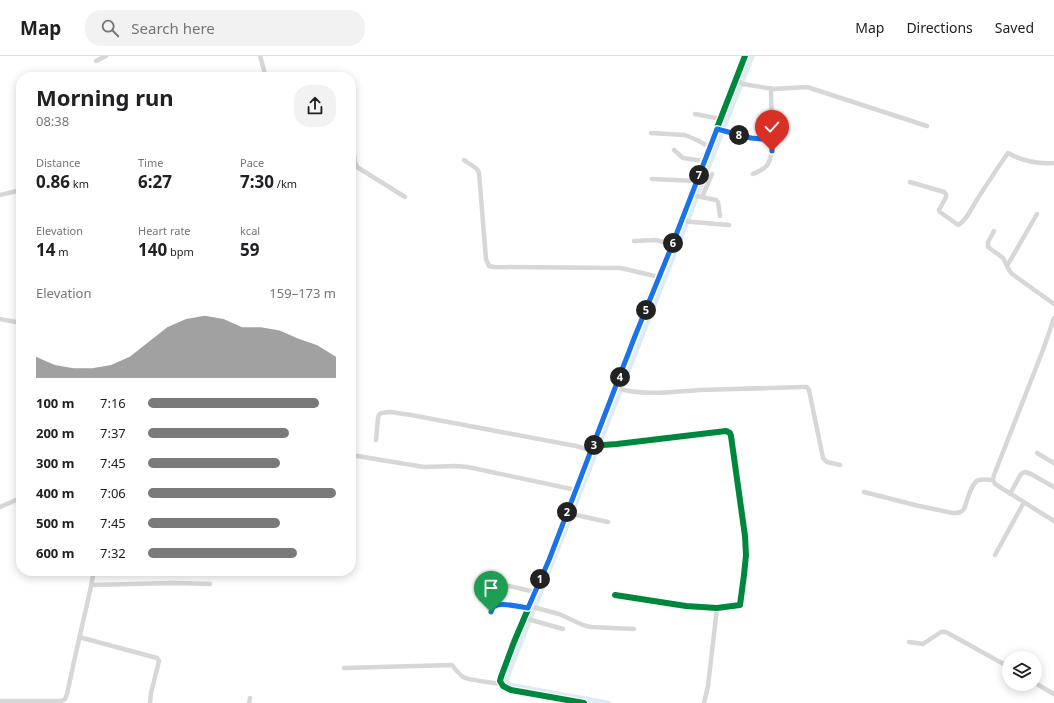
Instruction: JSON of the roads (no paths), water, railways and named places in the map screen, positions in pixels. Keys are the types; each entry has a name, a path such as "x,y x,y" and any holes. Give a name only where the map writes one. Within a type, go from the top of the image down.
{"street":[{"path":"96,62 106,56"},
{"path":"260,56 265,72"},
{"path":"501,684 501,677 524,618 531,608 535,592 568,513 591,452 619,389 635,336 672,245 709,147 721,130 721,119 739,82 745,56"},
{"path":"739,82 771,88 807,88 927,126"},
{"path":"753,174 764,170 768,165 772,151 771,88"},
{"path":"695,114 721,119"},
{"path":"721,130 751,138 772,140"},
{"path":"651,133 685,135 709,147"},
{"path":"674,150 683,158 704,161"},
{"path":"910,182 944,192 946,197 939,210 958,225 967,216 1008,153 1024,160 1036,163 1054,163"},
{"path":"464,160 477,169 479,173 486,259 489,266 624,268 659,277"},
{"path":"356,164 357,167 405,197"},
{"path":"702,197 712,174"},
{"path":"652,179 696,181"},
{"path":"0,195 16,191"},
{"path":"691,195 716,200 718,202 720,216"},
{"path":"1008,266 1037,214"},
{"path":"681,221 729,225"},
{"path":"994,231 988,242 988,247 1003,258 1012,274 1054,304"},
{"path":"634,241 656,240 672,245"},
{"path":"1054,318 993,480 995,484 1054,521"},
{"path":"0,319 16,322"},
{"path":"619,389 629,392 658,393 697,390 807,387 809,390 823,458 827,462 840,465"},
{"path":"376,440 379,415 390,412 432,418 576,446 591,452"},
{"path":"595,444 617,444 726,431 730,433 744,536 746,555 740,605 717,608 686,606 615,596"},
{"path":"1037,453 1054,463"},
{"path":"356,456 424,467 468,467 576,490"},
{"path":"1010,494 1021,474 1025,472 1054,487"},
{"path":"864,492 919,506 958,513 964,509 972,486 975,482 984,479 993,480"},
{"path":"0,507 16,500"},
{"path":"995,555 1024,502"},
{"path":"568,513 608,522"},
{"path":"0,701 61,701 65,699 93,576"},
{"path":"492,582 535,592"},
{"path":"92,585 174,583 210,584"},
{"path":"491,612 492,608 495,606 509,605 560,614 583,625 592,627 634,628"},
{"path":"704,703 708,686 717,608"},
{"path":"524,618 563,629"},
{"path":"909,642 924,644 941,632 946,632 1002,662"},
{"path":"79,637 154,656 159,659 150,703"},
{"path":"344,668 452,665 463,677 501,684 511,690 584,703"},
{"path":"1042,686 1054,694"}],"waterway":[{"path":"608,703 509,685 507,677 752,56"}]}
